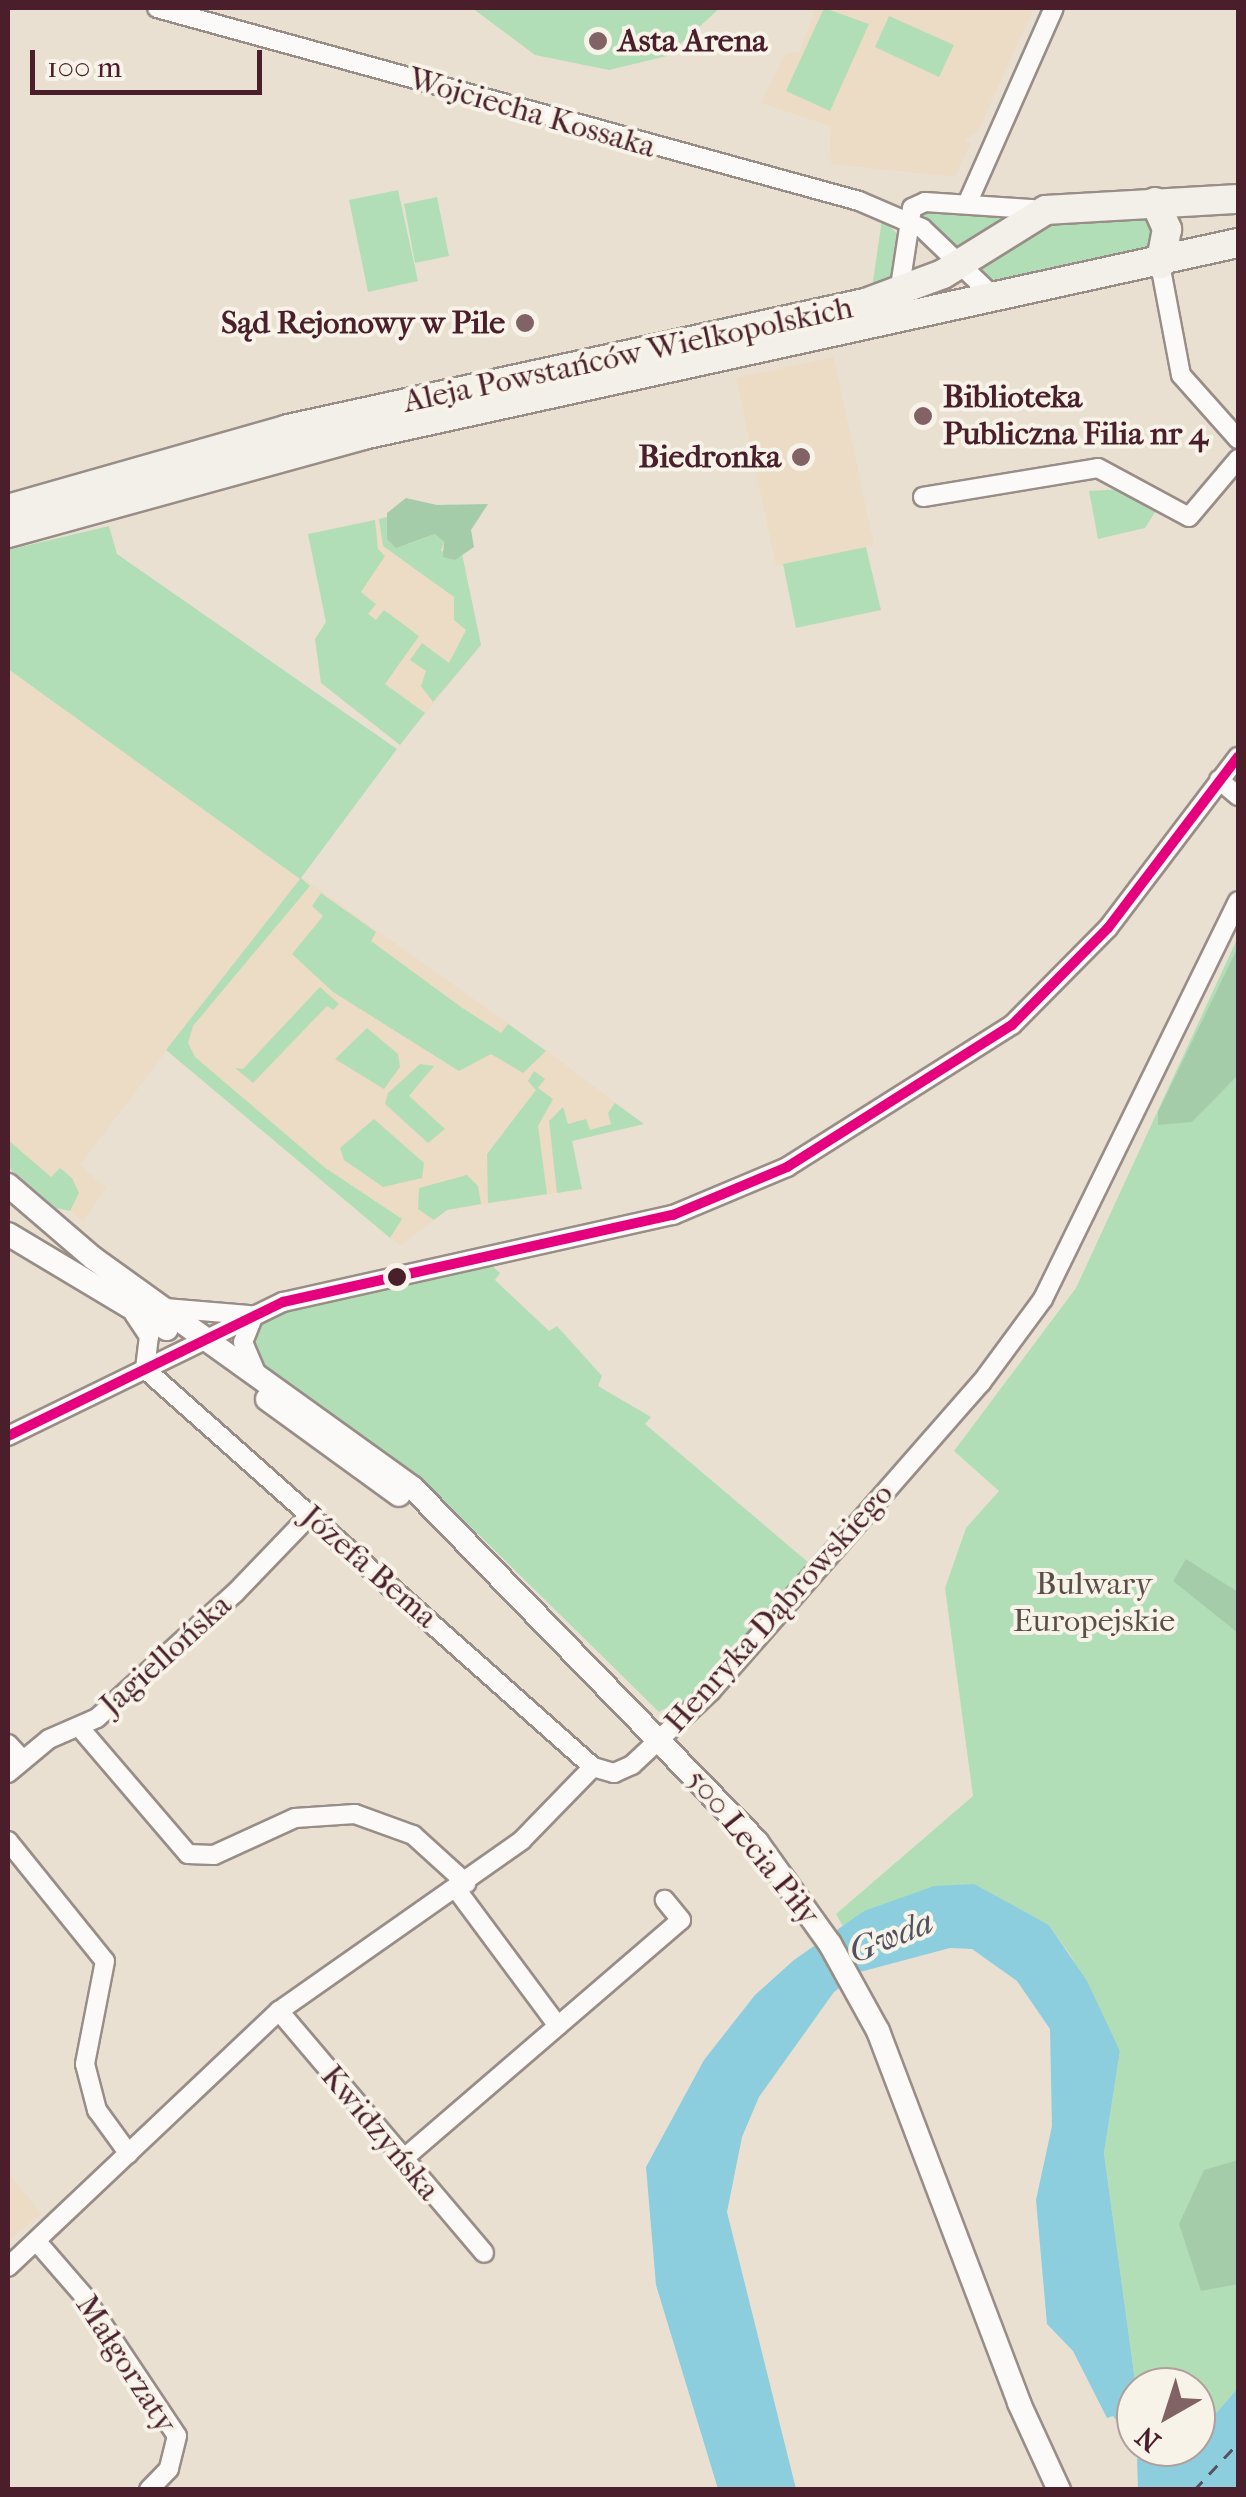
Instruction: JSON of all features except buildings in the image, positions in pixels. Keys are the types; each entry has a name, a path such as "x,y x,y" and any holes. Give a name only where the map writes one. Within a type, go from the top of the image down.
{"main road":[{"name":"Aleja Powstańców Wielkopolskich","path":"8,509 288,429 898,294 959,264 1046,210 1238,199"},
{"path":"1155,202 1167,229 1160,264"},
{"name":"Aleja Powstańców Wielkopolskich","path":"8,533 363,435 1160,264 1238,242"}],"street":[{"name":"Wojciecha Kossaka","path":"157,8 845,197 907,220 996,300"},
{"path":"971,196 1054,8"},
{"path":"898,294 909,259 907,220 925,202 971,196 1046,210"},
{"path":"1160,264 1180,374 1238,439"},
{"path":"924,497 1098,468 1190,517 1238,459"},
{"path":"8,1436 254,1314 356,1283 673,1215 782,1169 1012,1025 1108,928 1238,757"},
{"path":"1219,780 1238,796"},
{"name":"Henryka Dąbrowskiego","path":"592,1767 621,1771 711,1691 1027,1324 1238,901"},
{"name":"500 Lecia Piły","path":"8,1186 162,1307 200,1342 466,1544"},
{"name":"500 Lecia Piły","path":"8,1234 257,1374 379,1459 661,1739 757,1842 811,1914 868,2010 930,2156 994,2336 1056,2484"},
{"path":"102,1288 146,1329 144,1369"},
{"path":"162,1307 254,1314"},
{"path":"254,1314 242,1342 257,1374"},
{"name":"Józefa Bema","path":"144,1369 592,1767"},
{"name":"Jagiellońska","path":"8,1774 59,1733 80,1728 216,1611 310,1515"},
{"path":"80,1728 188,1854 214,1856 295,1818 355,1814 413,1834 462,1887 558,2026"},
{"path":"8,1744 23,1760"},
{"path":"8,2267 38,2243 278,2011 462,1887 522,1840 592,1767"},
{"path":"8,1842 105,1961 85,2064 97,2110 129,2154"},
{"path":"402,2160 681,1920 664,1900"},
{"name":"Kwidzyńska","path":"278,2011 484,2253"},
{"name":"Małgorzaty","path":"38,2243 83,2295 176,2436 170,2469 148,2490"}],"shaded area":[{"path":"816,8 1034,8 979,129 965,141 970,144 955,177 831,164 830,126 761,103 786,53 799,52"},
{"path":"834,357 874,545 776,566 736,378"},
{"path":"452,503 481,645 400,745 321,683 315,639 326,622 308,534"},
{"path":"8,669 546,1050 644,1124 572,1141 582,1189 447,1210 400,1246 167,1050 80,1165 106,1188 83,1222 64,1206 58,1209 8,1166"},
{"path":"8,2172 41,2214 8,2241"}],"green space":[{"name":"Asta Arena","path":"472,8 720,8 667,56 609,70 535,55"},
{"path":"824,8 869,24 830,111 786,91"},
{"path":"889,16 954,45 939,77 875,47"},
{"path":"398,190 418,281 368,292 349,200"},
{"path":"437,197 449,256 415,263 404,204"},
{"path":"1029,210 959,254 921,216 923,211"},
{"path":"1149,215 1157,247 1020,286 990,283 971,267 1055,222"},
{"path":"882,219 903,239 894,281 872,288"},
{"path":"1123,489 1157,509 1145,528 1098,539 1089,491"},
{"path":"406,498 437,505 488,504 471,530 474,547 455,560 443,557 444,542 435,534 396,548 387,539 387,513"},
{"path":"387,517 408,544 435,534 444,542 441,551 462,554 481,645 433,702 421,686 426,671 410,660 422,643 449,663 466,630 454,620 454,597 383,546 379,519"},
{"path":"375,520 378,549 385,556 361,592 376,604 368,614 376,620 384,610 419,636 385,684 425,713 400,745 321,683 315,639 326,622 308,534"},
{"path":"109,526 117,554 397,749 301,878 310,886 193,1026 188,1043 195,1057 324,1167 402,1219 390,1238 166,1050 300,879 8,669 8,550"},
{"path":"866,547 881,610 796,628 783,564"},
{"path":"321,893 376,932 371,941 461,1007 501,1033 508,1024 546,1051 523,1073 491,1054 459,1071 333,992 292,954 323,916 312,906"},
{"name":"Bulwary Europejskie","path":"1238,937 1238,2388 1216,2413 1216,2367 1133,2367 1104,2153 1120,2051 1071,1956 1049,1925 1023,1912 864,1911 845,1930 836,1914 973,1796 945,1588 966,1528 999,1491 954,1451 1076,1288"},
{"path":"1238,947 1238,1075 1192,1122 1158,1125 1158,1112"},
{"path":"320,987 339,1004 333,1010 327,1006 253,1083 235,1068 243,1069"},
{"path":"367,1028 398,1054 400,1067 384,1089 335,1059"},
{"path":"420,1064 434,1066 409,1096 445,1129 428,1143 385,1104 388,1093"},
{"path":"534,1071 545,1079 538,1088 553,1099 538,1126 547,1194 488,1203 487,1154 536,1090 528,1081"},
{"path":"615,1103 644,1124 572,1141 582,1189 557,1193 549,1121 563,1107 568,1124 586,1119 590,1130 611,1124 608,1113"},
{"path":"374,1119 424,1163 422,1178 383,1187 344,1160 340,1148"},
{"path":"8,1140 51,1177 60,1168 72,1178 79,1193 70,1211 56,1208 8,1167"},
{"path":"467,1175 478,1186 481,1204 447,1210 434,1220 418,1209 419,1188"},
{"path":"490,1264 500,1273 495,1280 549,1331 557,1326 602,1376 598,1386 651,1417 645,1424 809,1563 687,1705 681,1700 659,1712 416,1473 265,1372 251,1343 266,1318 296,1307"},
{"path":"1186,1559 1238,1592 1238,1633 1173,1581"},
{"path":"1238,2160 1238,2284 1201,2291 1179,2224 1204,2170"}],"water":[{"name":"Gwda","path":"974,1884 1049,1925 1087,1981 1120,2051 1104,2153 1133,2367 1116,2367 1116,2420 1113,2416 1107,2418 1073,2351 1047,2324 1036,2200 1052,2126 1050,2029 1017,1981 972,1949 950,1948 860,1972 834,1992 759,2097 742,2137 727,2212 796,2489 718,2489 656,2285 646,2167 704,2060 755,1995 794,1960 864,1911 934,1886"},
{"path":"1238,2388 1238,2489 1138,2489 1137,2467 1216,2467 1216,2413"}],"ferry route":[{"path":"1194,2490 1238,2443"}],"transit line":[{"path":"8,1436 283,1302 673,1215 787,1167 1012,1025 1108,928 1238,757"}],"place":[{"name":"Asta Arena","path":"598,41"},
{"name":"Sąd Rejonowy w Pile","path":"525,323"},
{"name":"Biblioteka Publiczna Filia nr 4","path":"923,416"},
{"name":"Biedronka","path":"801,457"}]}
